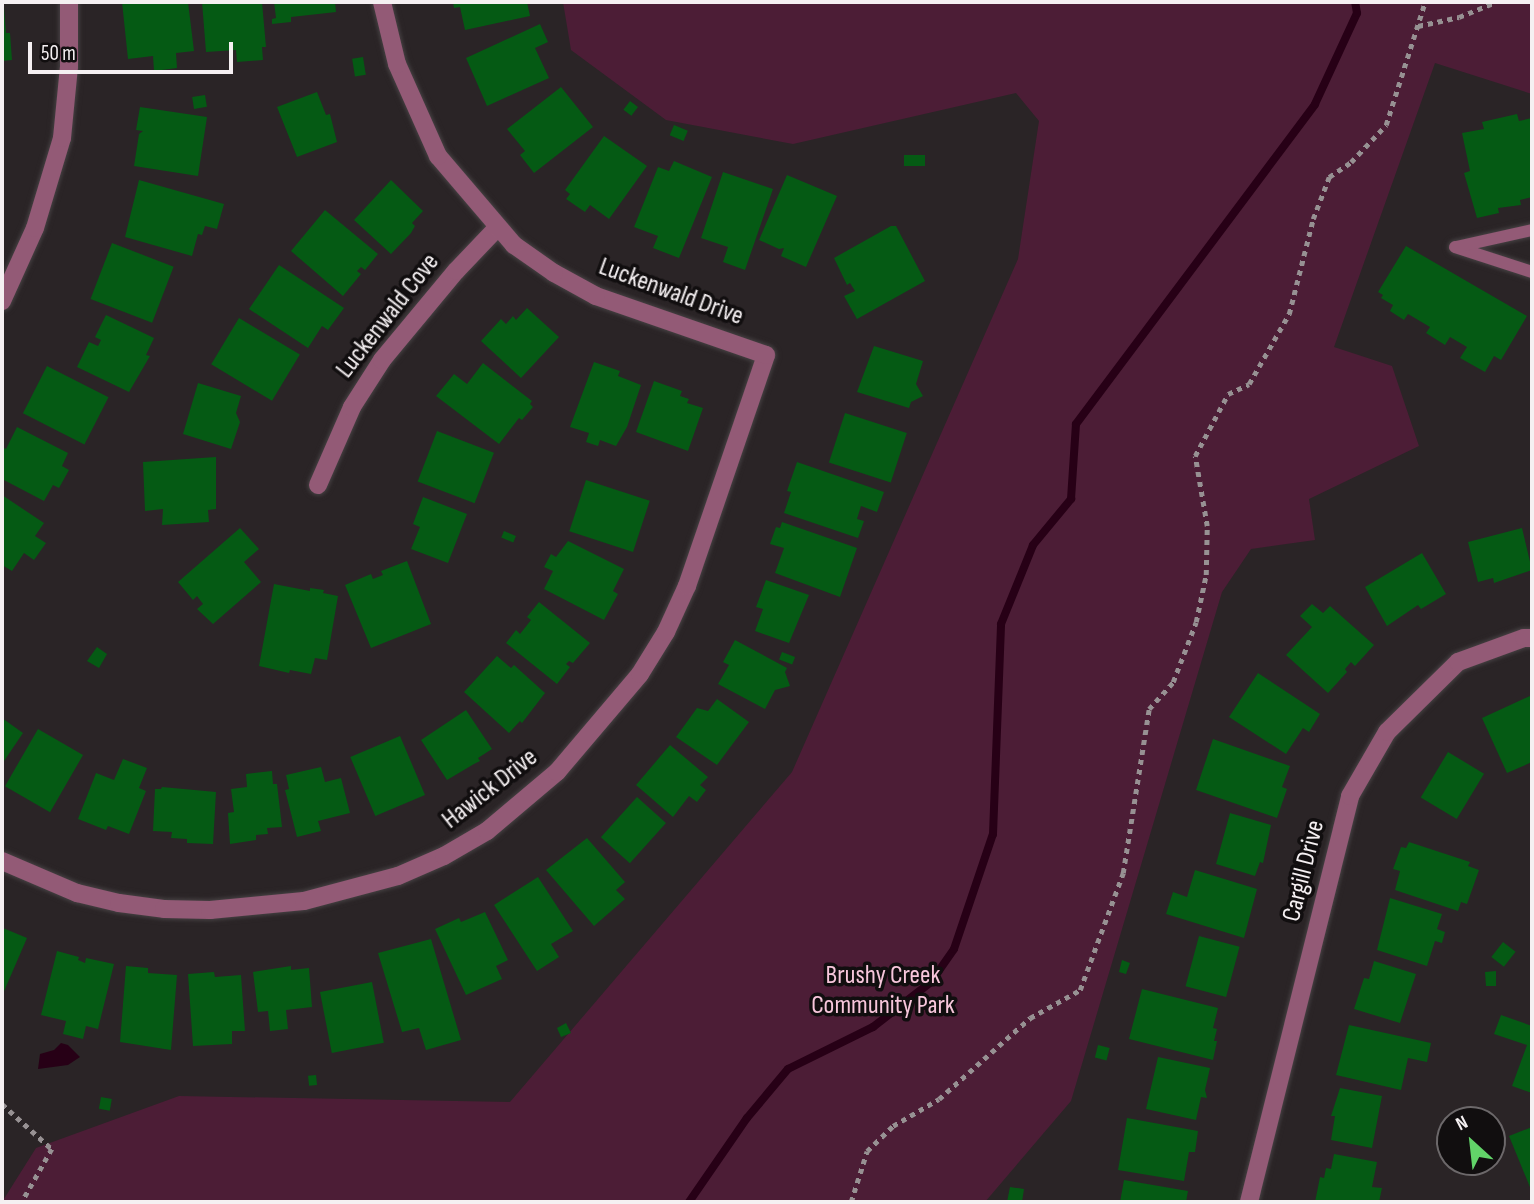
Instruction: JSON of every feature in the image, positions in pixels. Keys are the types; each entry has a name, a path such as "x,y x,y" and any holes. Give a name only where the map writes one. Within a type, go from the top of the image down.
{"street":[{"path":"2,301 35,228 62,138 69,66 69,2"},
{"name":"Luckenwald Drive","path":"383,2 397,64 438,156 514,245 554,273 596,296 766,355"},
{"name":"Luckenwald Cove","path":"318,485 352,407 382,360 456,271 497,228"},
{"name":"Hawick Drive","path":"2,861 56,886 119,903 164,909 210,910 304,901 363,886 398,876 444,856 487,831 549,780 587,740 640,674 666,632 687,586 766,355"},
{"name":"Cargill Drive","path":"1249,1202 1350,796 1387,732 1458,663 1524,638 1532,638"}],"lane":[{"path":"1532,230 1455,247 1532,272"}],"path":[{"path":"851,1202 867,1151 893,1126 939,1099 1030,1018 1080,990 1123,873 1149,709 1173,682 1196,622 1206,575 1207,526 1195,456 1228,394 1249,384 1289,314 1313,219 1329,177 1351,162 1386,125 1425,2"},
{"path":"1419,26 1459,17 1496,2"},
{"path":"2,1104 52,1149 22,1202"}],"green space":[{"name":"Brushy Creek Community Park","path":"563,2 1532,2 1532,94 1435,63 1334,347 1392,366 1419,446 1309,499 1315,540 1251,549 1222,592 1071,1101 985,1202 2,1202 36,1148 179,1096 510,1102 792,772 1018,259 1039,121 1016,93 793,144 666,120 571,50"}],"shaded area":[{"path":"61,1043 68,1045 80,1057 68,1065 38,1069 40,1054 54,1050"}],"building":[{"path":"122,2 188,2 194,51 176,53 177,68 154,71 153,56 128,59"},
{"path":"202,2 262,2 266,47 262,47 263,60 237,62 236,50 206,52"},
{"path":"274,2 335,2 336,12 291,17 291,22 272,24 272,19 276,18"},
{"path":"453,2 527,2 530,16 465,30 460,7 454,8"},
{"path":"2,7 6,33 10,33 12,60 2,61"},
{"path":"540,24 548,42 535,48 549,78 487,106 466,58"},
{"path":"363,57 366,75 355,76 352,59"},
{"path":"561,87 593,127 534,173 520,155 525,151 507,129"},
{"path":"317,92 326,115 330,114 337,142 297,157 277,107"},
{"path":"205,95 207,107 194,109 192,97"},
{"path":"630,101 638,107 631,116 623,110"},
{"path":"140,107 207,117 198,176 134,166 139,134 143,131 136,130"},
{"path":"1517,114 1519,121 1532,118 1532,197 1520,200 1521,205 1498,208 1499,213 1477,218 1464,173 1470,171 1462,133 1484,129 1482,122"},
{"path":"674,125 688,131 684,141 670,135"},
{"path":"604,136 647,166 609,219 590,205 585,212 566,199 570,194 565,190"},
{"path":"904,155 925,155 925,166 904,166"},
{"path":"674,161 712,177 679,258 653,248 658,236 634,227 658,167 669,171"},
{"path":"723,172 773,189 745,270 723,262 728,247 701,238"},
{"path":"787,175 837,196 806,267 781,256 784,248 779,249 759,240"},
{"path":"139,180 224,204 217,229 205,226 202,235 198,234 192,256 125,237"},
{"path":"391,180 423,211 412,223 415,226 411,233 391,254 354,220"},
{"path":"325,210 378,254 365,270 361,267 357,271 361,274 343,296 291,251"},
{"path":"891,226 896,226 925,281 857,319 844,296 855,291 850,283 847,285 834,258"},
{"path":"112,243 174,267 152,323 90,299"},
{"path":"1406,246 1527,316 1501,360 1494,356 1485,372 1460,358 1467,347 1450,337 1445,345 1426,333 1430,327 1408,314 1404,320 1390,311 1393,305 1381,298 1383,295 1378,292"},
{"path":"279,265 344,308 328,330 322,326 308,348 249,309"},
{"path":"527,308 559,337 521,378 481,341 501,319 506,324 513,316 516,320"},
{"path":"106,315 154,338 146,355 150,356 129,392 77,367 89,342 98,346 101,340 95,337"},
{"path":"239,318 300,355 272,401 211,364"},
{"path":"874,346 923,361 916,384 923,396 911,402 909,408 857,392"},
{"path":"594,362 620,371 618,376 641,385 627,427 616,446 600,440 598,446 586,442 589,433 570,427"},
{"path":"483,363 532,401 530,404 533,407 522,420 519,418 499,444 436,396 454,374 467,384"},
{"path":"47,366 108,397 84,445 23,413"},
{"path":"654,381 682,391 680,396 689,399 687,403 703,408 688,451 636,432"},
{"path":"198,383 241,396 236,413 240,422 231,449 183,434"},
{"path":"845,413 907,433 891,483 829,462"},
{"path":"17,427 68,453 62,466 69,470 59,488 53,485 44,501 2,479 2,447 6,449"},
{"path":"437,431 494,453 475,503 418,481"},
{"path":"216,457 216,509 208,510 209,522 162,525 163,509 145,511 143,462"},
{"path":"797,462 884,492 877,512 861,506 857,519 864,521 858,538 784,513 791,492 787,491"},
{"path":"586,480 650,501 633,552 569,531"},
{"path":"2,495 44,523 35,536 46,543 34,560 24,553 12,571 2,565"},
{"path":"423,497 467,514 448,563 411,549 420,527 413,524"},
{"path":"782,522 857,548 840,597 775,573 784,548 770,544 776,527 780,528"},
{"path":"240,528 259,549 244,562 261,582 213,624 197,609 203,604 197,596 193,600 178,582"},
{"path":"1522,528 1532,570 1494,583 1493,578 1478,582 1468,542"},
{"path":"504,531 516,536 513,543 501,537"},
{"path":"568,541 624,569 613,591 618,594 604,620 544,589 553,571 544,567 551,554 556,557"},
{"path":"1422,553 1446,594 1421,609 1418,605 1387,626 1365,587"},
{"path":"407,561 431,624 371,648 345,585 371,574 373,579 383,575 381,571"},
{"path":"766,580 809,595 789,643 755,631 763,609 756,607"},
{"path":"274,584 310,591 310,588 324,590 323,593 338,596 327,660 315,658 311,674 290,670 289,673 259,666"},
{"path":"539,602 590,643 573,663 569,661 566,664 570,667 557,684 506,643 516,630 520,634 531,620 527,617"},
{"path":"1312,604 1323,613 1330,606 1374,645 1355,666 1351,662 1345,669 1347,672 1328,693 1286,655 1312,627 1300,616"},
{"path":"735,640 787,668 785,672 790,686 775,690 765,709 718,684 729,665 723,662"},
{"path":"97,647 107,654 99,668 87,661"},
{"path":"782,652 795,657 792,664 779,659"},
{"path":"497,656 511,668 514,665 545,693 522,723 520,721 509,733 464,692"},
{"path":"1258,673 1320,714 1309,732 1303,728 1286,754 1229,717"},
{"path":"1530,696 1532,762 1507,773 1482,718"},
{"path":"717,699 749,722 717,765 676,737 697,708 708,711"},
{"path":"466,710 492,749 478,758 480,761 447,780 421,740"},
{"path":"2,718 23,733 2,764"},
{"path":"38,729 83,755 50,812 5,786"},
{"path":"400,736 425,795 375,816 350,757"},
{"path":"1213,739 1290,766 1282,787 1287,789 1277,818 1196,790"},
{"path":"670,745 708,777 700,785 706,790 697,802 689,796 673,817 636,785"},
{"path":"1448,752 1484,774 1457,819 1421,797"},
{"path":"123,759 147,768 139,788 146,791 129,834 108,826 106,830 78,819 96,773 114,780"},
{"path":"321,767 325,782 341,778 350,813 318,821 321,831 297,837 285,790 289,789 286,775"},
{"path":"272,771 273,784 277,784 282,827 267,828 268,834 256,835 256,840 230,844 228,813 234,812 231,789 247,787 246,774"},
{"path":"162,787 216,792 213,844 187,843 187,839 171,838 172,832 153,831 155,789"},
{"path":"637,797 666,823 630,863 601,837"},
{"path":"1230,813 1271,825 1263,863 1260,862 1255,876 1216,864"},
{"path":"587,838 625,882 616,890 625,899 594,926 546,870"},
{"path":"1409,842 1470,862 1468,866 1479,870 1467,904 1461,902 1458,911 1395,890 1400,871 1393,869 1401,847 1406,848"},
{"path":"1195,870 1257,889 1244,938 1166,914 1173,892 1187,897"},
{"path":"538,877 573,931 551,944 559,957 537,971 494,905"},
{"path":"1390,898 1442,914 1437,929 1445,932 1442,943 1435,941 1427,966 1377,950"},
{"path":"485,912 508,960 496,966 502,979 466,995 435,929 459,918 461,922"},
{"path":"3,928 27,938 2,996 2,931"},
{"path":"1199,936 1240,947 1226,997 1186,986"},
{"path":"431,939 461,1040 426,1050 419,1028 402,1032 378,953"},
{"path":"1503,942 1516,952 1504,967 1491,957"},
{"path":"57,951 79,957 78,960 85,963 86,958 114,964 98,1029 86,1026 83,1039 63,1034 66,1021 41,1015"},
{"path":"1122,960 1130,963 1126,974 1119,972"},
{"path":"1374,961 1416,974 1400,1023 1354,1009 1364,978 1369,979"},
{"path":"126,966 148,968 148,973 177,975 171,1050 120,1042"},
{"path":"291,966 291,970 309,968 312,1007 286,1010 288,1029 270,1031 268,1011 258,1012 253,972"},
{"path":"1496,971 1496,986 1486,986 1485,972"},
{"path":"214,972 215,977 241,975 245,1031 232,1031 232,1044 193,1046 188,974"},
{"path":"372,982 384,1043 332,1053 320,992"},
{"path":"1142,989 1218,1008 1213,1028 1217,1029 1214,1041 1217,1041 1213,1060 1129,1039"},
{"path":"1501,1015 1532,1026 1532,1093 1512,1086 1527,1045 1494,1034"},
{"path":"566,1023 571,1033 561,1037 557,1028"},
{"path":"1349,1025 1431,1043 1427,1062 1408,1058 1401,1090 1336,1075"},
{"path":"1098,1045 1110,1048 1106,1061 1095,1058"},
{"path":"1158,1057 1210,1068 1205,1090 1207,1098 1201,1097 1196,1120 1146,1109"},
{"path":"316,1075 317,1085 309,1086 308,1076"},
{"path":"1340,1088 1382,1096 1372,1148 1331,1140 1335,1116 1331,1116"},
{"path":"101,1097 112,1099 110,1111 99,1109"},
{"path":"1127,1118 1198,1131 1195,1152 1189,1152 1184,1181 1118,1170"},
{"path":"1532,1127 1532,1192 1509,1136"},
{"path":"1334,1154 1377,1162 1372,1187 1382,1188 1379,1202 1315,1202 1320,1177 1324,1178 1326,1168 1331,1169"},
{"path":"1124,1180 1188,1191 1186,1202 1120,1202"},
{"path":"1010,1187 1024,1189 1022,1202 1007,1202"}],"waterway":[{"path":"689,1202 747,1118 788,1069 873,1027 931,982 954,949 993,834 1001,624 1033,545 1071,499 1076,424 1315,104 1357,13 1355,2"}]}
